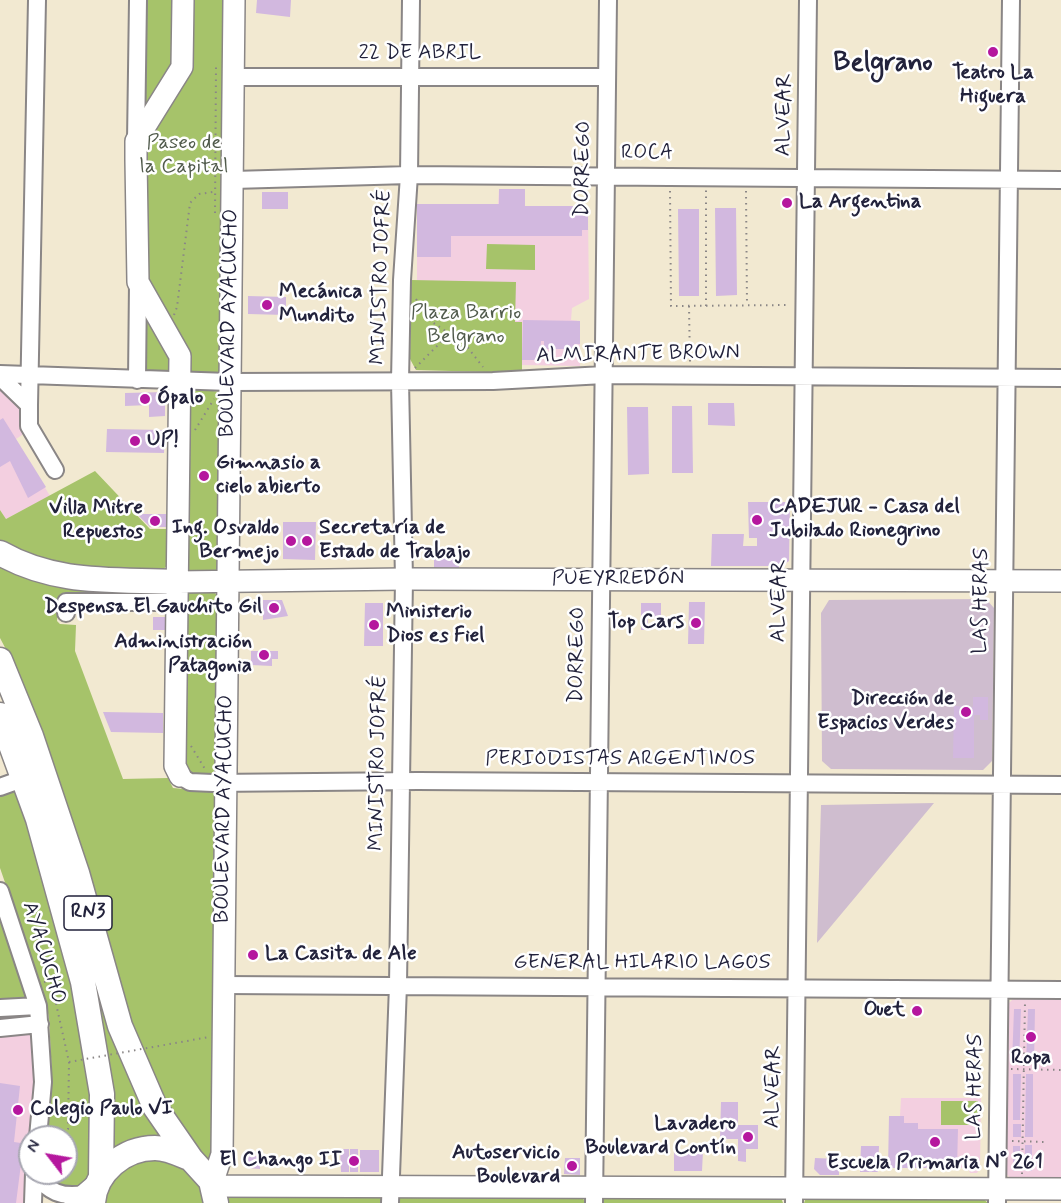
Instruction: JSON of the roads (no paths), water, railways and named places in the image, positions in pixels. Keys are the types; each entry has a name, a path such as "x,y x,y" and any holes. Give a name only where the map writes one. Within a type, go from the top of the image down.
{"highway":[{"path":"0,553 37,571 60,577 175,592"},
{"name":"RN3","path":"0,660 31,736 77,873 120,1026 154,1107 214,1191"},
{"name":"RN3","path":"0,715 25,778 57,880 83,981 102,1094 90,1192"},
{"path":"90,1192 118,1160 136,1151 155,1148 174,1151 191,1159"}],"main road":[{"path":"180,776 176,766 175,592 180,356 138,282 136,141 182,67 183,0"},
{"name":"BOULEVARD AYACUCHO","path":"214,1191 222,1154 223,985 219,783 228,582 222,382 226,189 233,77 234,0"},
{"name":"PUEYRREDÓN","path":"175,592 228,582 404,579 1061,581"},
{"path":"214,1191 390,1195 997,1196 1022,1188 1061,1189"}],"street":[{"path":"37,0 29,426 55,470"},
{"path":"136,141 138,0"},
{"name":"MINISTRO JOFRÉ","path":"390,1195 398,985 404,579 400,381 402,280 409,175 411,0"},
{"name":"DORREGO","path":"594,1195 608,0"},
{"name":"ALVEAR","path":"794,1195 801,784 808,0"},
{"name":"LAS HERAS","path":"997,1196 1011,0"},
{"name":"22 DE ABRIL","path":"233,77 607,77"},
{"name":"ROCA","path":"226,189 409,175 1061,180"},
{"path":"137,380 138,282"},
{"path":"0,375 29,405"},
{"name":"ALMIRANTE BROWN","path":"0,375 222,382 493,381 604,375 1061,378"},
{"path":"66,613 66,602 175,592"},
{"name":"PERIODISTAS ARGENTINOS","path":"180,776 190,782 219,783 401,781 1061,785"},
{"path":"0,787 25,778"},
{"name":"AYACUCHO","path":"0,891 38,1006 43,1082 39,1125"},
{"name":"GENERAL HILARIO LAGOS","path":"223,985 1061,990"},
{"path":"0,1008 38,1006"},
{"path":"0,1028 40,1024"},
{"path":"33,1203 34,1185"},
{"path":"46,1185 59,1196 90,1192"}],"place":[{"name":"Teatro La Higuera","path":"993,52"},
{"name":"La Argentina","path":"787,203"},
{"name":"Mecánica Mundito","path":"267,305"},
{"name":"Ópalo","path":"145,399"},
{"name":"UP!","path":"135,441"},
{"name":"Gimnasio a cielo abierto","path":"204,476"},
{"name":"CADEJUR - Casa del Jubilado Rionegrino","path":"757,520"},
{"name":"Villa Mitre Repuestos","path":"155,521"},
{"name":"Ing. Osvaldo Bermejo","path":"291,541"},
{"name":"Secretaría de Estado de Trabajo","path":"307,541"},
{"name":"Despensa El Gauchito Gil","path":"274,608"},
{"name":"Top Cars","path":"696,623"},
{"name":"Ministerio Dios es Fiel","path":"374,625"},
{"name":"Administración Patagonia","path":"264,655"},
{"name":"Dirección de Espacios Verdes","path":"966,712"},
{"name":"La Casita de Ale","path":"253,955"},
{"name":"Ouet","path":"917,1011"},
{"name":"Ropa","path":"1031,1037"},
{"name":"Colegio Paulo VI","path":"18,1110"},
{"name":"Lavadero Boulevard Contín","path":"748,1137"},
{"name":"Escuela Primaria N° 261","path":"935,1142"},
{"name":"El Chango II","path":"354,1161"},
{"name":"Autoservicio Boulevard","path":"572,1166"}],"district":[{"name":"Belgrano","path":"883,64"}],"park label":[{"name":"Paseo de la Capital","path":"184,156"},
{"name":"Plaza Barrio Belgrano","path":"466,326"}]}
